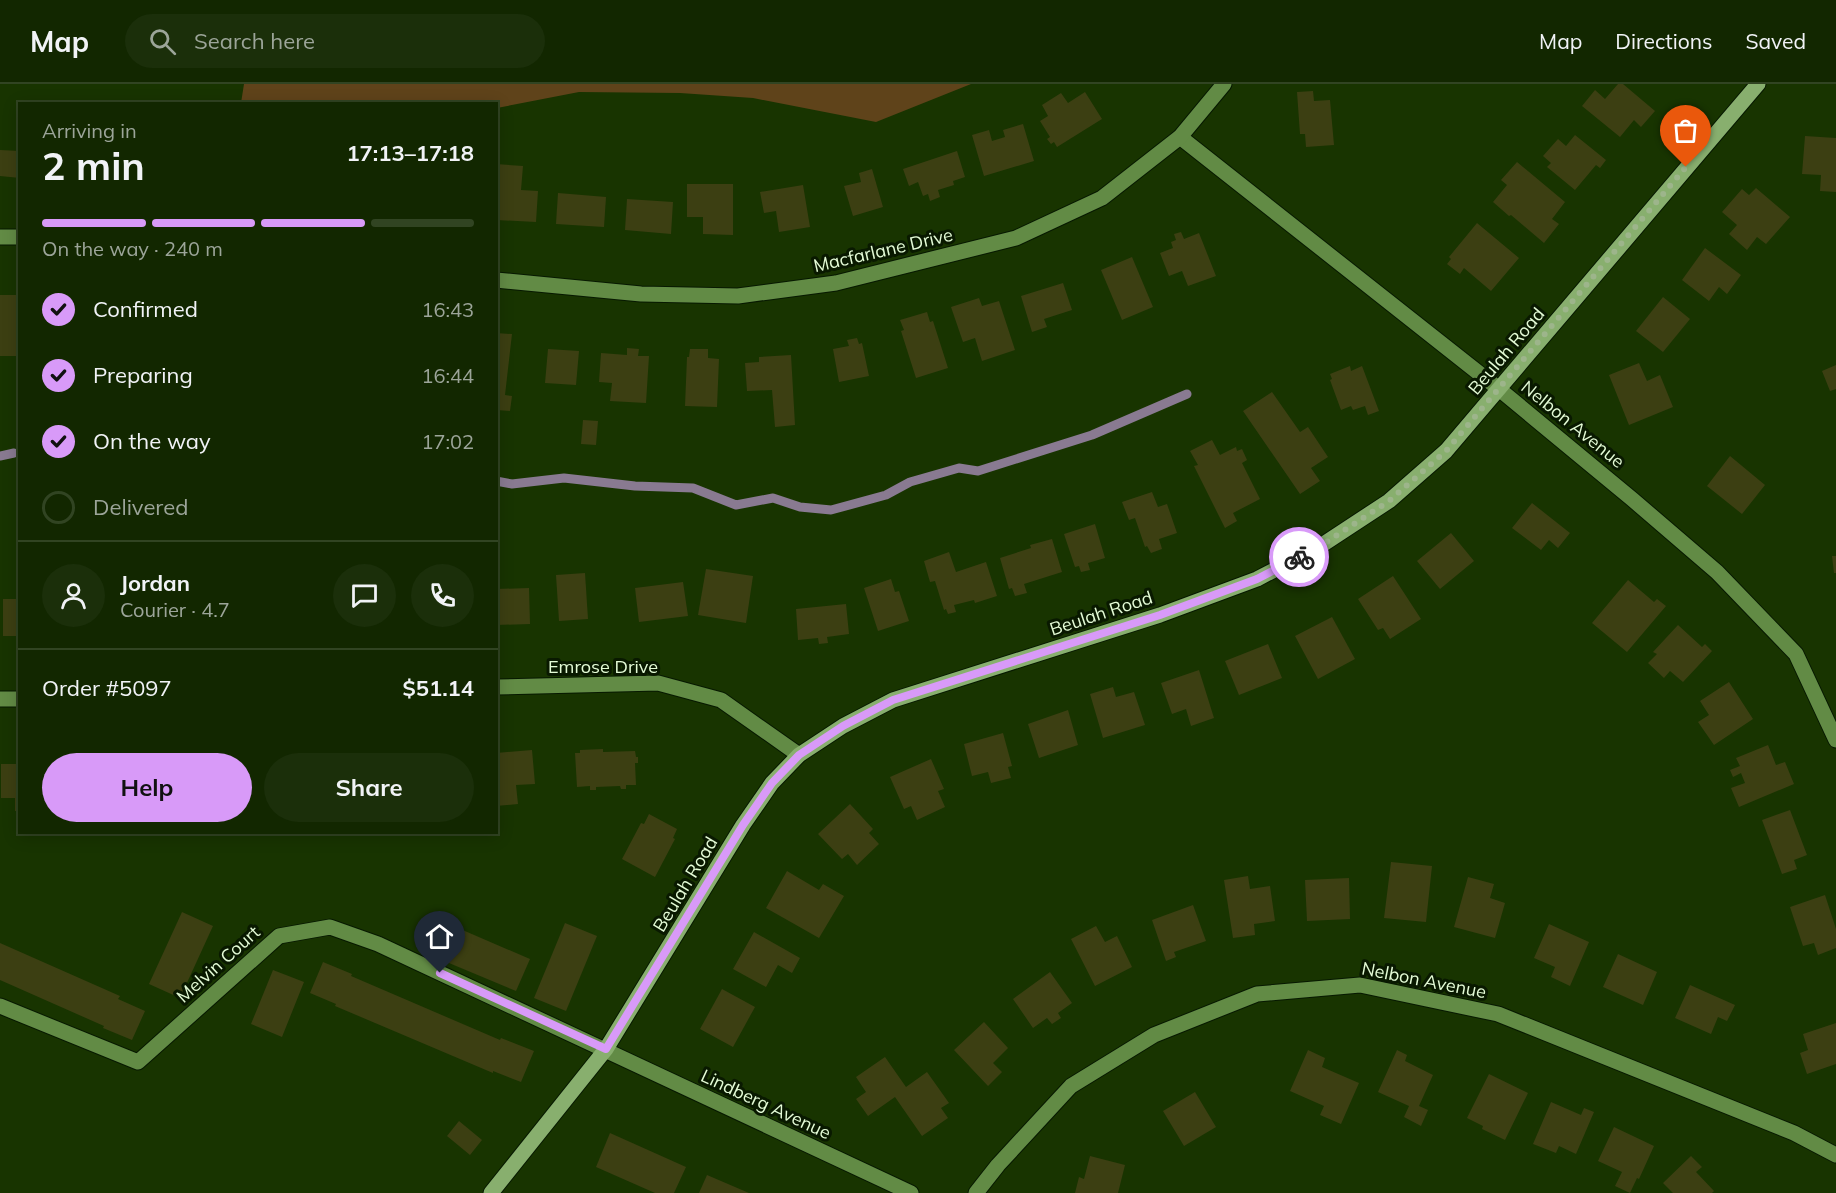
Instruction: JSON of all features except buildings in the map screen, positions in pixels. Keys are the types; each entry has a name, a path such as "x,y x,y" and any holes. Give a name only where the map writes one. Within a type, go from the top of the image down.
{"main road":[{"name":"Beulah Road","path":"490,1193 606,1049 743,825 772,783 799,755 843,726 893,700 1160,615 1257,579 1322,545 1389,501 1446,451 1758,84"}],"street":[{"name":"Macfarlane Drive","path":"498,280 641,294 738,296 836,283 1016,238 1102,198 1180,137 1224,84"},
{"name":"Nelbon Avenue","path":"1180,137 1499,389 1632,499 1725,580 1796,654 1836,740"},
{"path":"0,237 18,237"},
{"name":"Emrose Drive","path":"498,687 658,683 721,700 799,755"},
{"path":"0,699 18,699"},
{"name":"Melvin Court","path":"0,1006 138,1062 279,936 330,927 378,944 606,1049"},
{"name":"Nelbon Avenue","path":"976,1193 998,1165 1071,1086 1154,1035 1257,994 1360,985 1498,1014 1794,1133 1836,1155"},
{"name":"Lindberg Avenue","path":"606,1049 911,1193"}],"shaded area":[{"path":"244,84 971,84 876,122 753,98 680,93 579,92 498,108 498,102 241,102"}],"waterway":[{"path":"498,481 512,484 564,478 635,486 693,488 736,505 773,498 800,507 831,510 886,495 910,482 959,468 978,471 1092,435 1187,394"},
{"path":"0,456 14,453"}],"way so far":[{"path":"1299,557 1322,545 1389,501 1446,451 1686,167"}],"route":[{"path":"440,973 606,1049 743,825 772,783 799,755 843,726 893,700 1160,615 1257,579 1299,557"}]}
